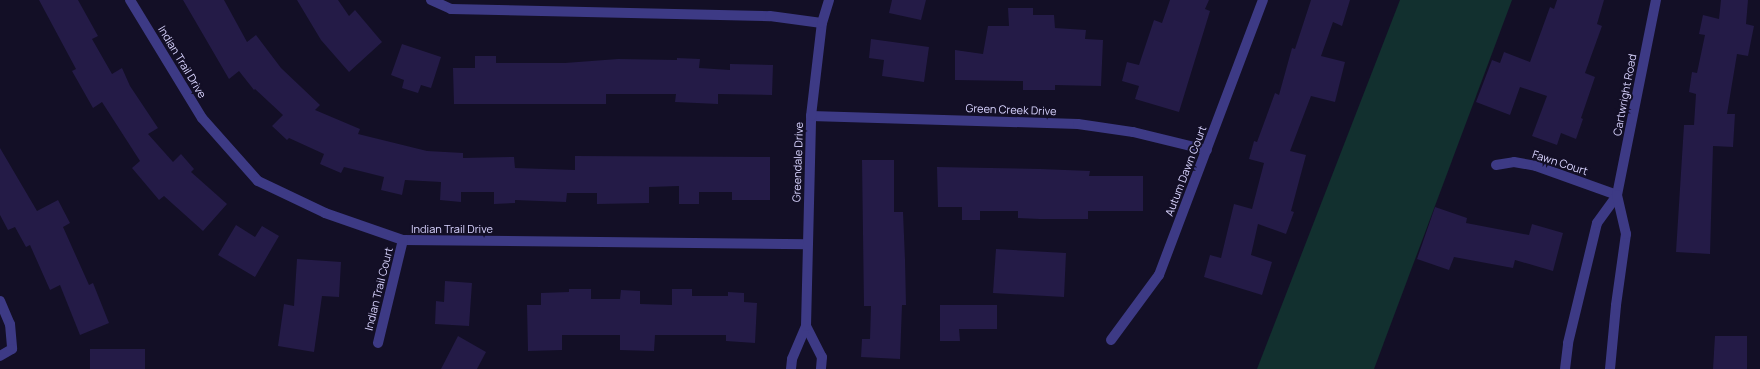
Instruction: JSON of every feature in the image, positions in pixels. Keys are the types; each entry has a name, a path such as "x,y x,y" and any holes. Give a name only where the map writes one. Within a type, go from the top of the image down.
{"street":[{"name":"Indian Trail Drive","path":"130,0 202,118 258,181 325,213 403,240 807,244"},
{"path":"431,0 451,9 770,16 822,23"},
{"name":"Greendale Drive","path":"791,369 792,359 806,326 811,116 822,23 829,0"},
{"name":"Autum Dawn Court","path":"1111,340 1159,275 1263,0"},
{"name":"Cartwright Road","path":"1565,369 1568,343 1597,223 1616,195 1656,0"},
{"name":"Green Creek Drive","path":"811,116 1078,124 1133,132 1207,150"},
{"name":"Fawn Court","path":"1496,165 1514,162 1536,166 1616,195"},
{"name":"Cartwright Road","path":"1610,369 1616,305 1626,234 1616,195"},
{"name":"Indian Trail Court","path":"378,343 403,240"},
{"path":"0,301 10,324 12,349 0,356"},
{"name":"Greendale Drive","path":"806,326 822,357 821,369"}],"green space":[{"path":"1400,0 1512,0 1374,369 1257,369"}],"building":[{"path":"39,0 78,0 98,36 92,39 112,74 122,68 130,86 158,128 148,134 173,162 181,154 194,169 191,172 227,204 203,231 164,196 159,200 132,168 140,161 102,102 93,108 72,71 76,69"},
{"path":"183,0 224,0 247,42 256,35 281,68 320,105 315,110 360,129 358,134 427,151 463,153 463,158 514,157 515,168 575,170 575,156 770,157 770,200 732,200 732,192 699,192 699,204 679,204 679,186 649,187 649,203 597,204 597,193 567,193 566,202 515,200 515,203 494,204 494,192 461,192 461,202 440,200 441,182 405,180 402,195 381,190 384,177 344,167 341,173 320,164 324,154 289,138 287,140 272,126 283,115 255,89 254,90 239,71 229,79"},
{"path":"297,0 338,0 349,16 355,10 382,42 349,72 321,40"},
{"path":"892,0 926,0 921,20 889,13"},
{"path":"1170,0 1209,0 1205,9 1210,11 1179,112 1135,99 1139,86 1122,81 1127,62 1139,65 1154,20 1162,23"},
{"path":"1311,0 1350,0 1342,26 1333,22 1321,56 1345,62 1335,102 1311,96 1290,151 1306,155 1291,211 1294,212 1286,234 1258,224 1251,255 1272,262 1262,295 1204,277 1210,255 1221,258 1234,204 1252,209 1264,163 1249,159 1254,141 1257,142 1275,93 1279,95 1292,48 1295,49"},
{"path":"1557,0 1604,0 1597,24 1602,26 1585,73 1595,77 1581,118 1583,119 1576,139 1561,133 1557,145 1532,136 1547,96 1520,87 1510,115 1476,102 1492,60 1500,63 1504,52 1530,62 1550,7 1554,9"},
{"path":"1721,0 1748,0 1746,24 1754,26 1748,56 1737,54 1727,114 1735,114 1733,147 1713,146 1710,254 1676,252 1684,125 1694,125 1696,94 1689,92 1692,72 1697,73 1705,35 1699,34 1703,15 1719,19"},
{"path":"1008,8 1033,8 1033,15 1054,15 1055,28 1086,30 1085,39 1103,40 1101,86 1055,85 1055,90 1023,90 1023,81 955,80 955,50 983,54 988,26 1009,26"},
{"path":"871,39 929,47 924,82 882,76 884,60 869,58"},
{"path":"402,44 441,57 431,88 421,85 418,93 402,88 404,80 391,75"},
{"path":"475,56 496,56 496,63 565,63 618,59 677,60 677,58 700,59 699,68 730,70 730,64 773,65 772,95 718,94 718,104 675,102 676,94 606,94 606,104 454,104 453,68 475,68"},
{"path":"0,148 37,211 58,200 70,223 63,227 89,285 93,283 109,323 80,335 60,285 50,290 30,245 26,247 15,227 8,230 0,215"},
{"path":"862,160 894,160 894,212 903,212 905,260 906,305 902,305 900,359 861,357 862,339 870,339 871,306 864,306"},
{"path":"937,167 1090,171 1089,176 1143,176 1143,211 1088,211 1088,219 1040,219 1018,218 1018,211 980,211 980,220 962,220 962,207 938,207"},
{"path":"1435,207 1467,218 1466,223 1529,235 1532,224 1563,233 1553,271 1515,260 1513,268 1454,257 1449,270 1417,259"},
{"path":"236,225 255,237 262,226 279,236 255,277 218,255"},
{"path":"996,249 1066,253 1064,297 993,293"},
{"path":"297,259 341,262 339,297 322,296 314,352 278,346 284,304 294,306"},
{"path":"445,281 472,283 469,326 435,324 436,301 444,302"},
{"path":"569,289 591,289 591,299 620,299 621,290 640,291 640,304 672,305 672,289 692,289 692,296 728,296 728,292 744,293 744,302 757,303 755,343 726,341 726,335 655,335 654,351 620,350 620,335 562,335 562,350 528,351 527,305 541,305 541,293 569,292"},
{"path":"940,305 997,305 997,329 959,329 960,341 940,341"},
{"path":"458,336 486,352 477,369 441,369"},
{"path":"1715,336 1747,336 1747,369 1713,369"},
{"path":"90,349 145,349 145,369 90,369"}]}
